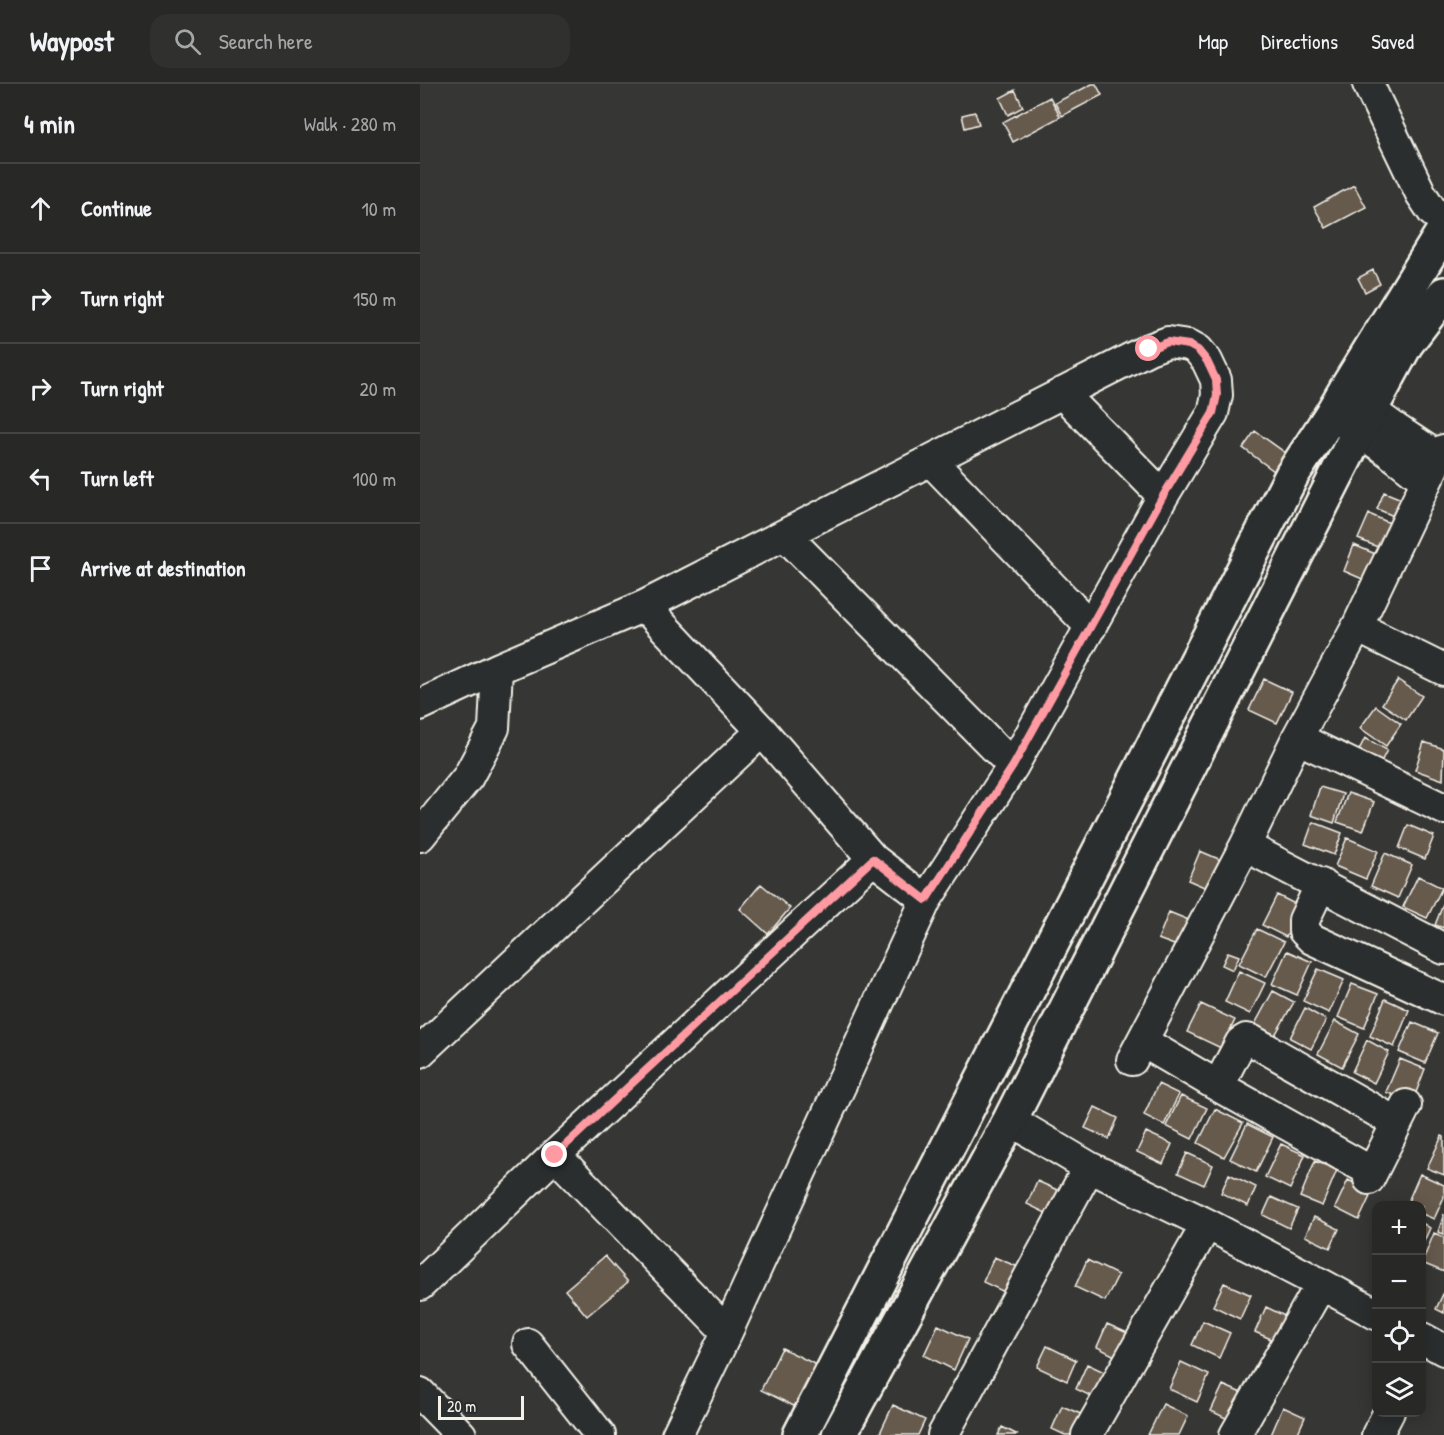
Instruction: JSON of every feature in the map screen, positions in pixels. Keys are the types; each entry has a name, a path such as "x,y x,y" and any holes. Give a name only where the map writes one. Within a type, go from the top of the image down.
{"street":[{"path":"1368,84 1421,194 1433,212 1444,219"},
{"path":"839,1435 1010,1120 1351,412 1444,230"},
{"path":"800,1435 1292,475 1351,412 1444,294"},
{"path":"420,705 497,669 644,606 1149,349 1168,342 1189,345 1198,350 1207,361 1216,380 1217,395 1213,413 1163,496 1013,766 926,900 727,1332 677,1435"},
{"path":"1062,393 1163,496"},
{"path":"1218,1086 1241,1041 1246,1039 1401,1114 1370,1175 1218,1086 1137,1051 1245,846 1297,738 1357,627 1436,463 1397,457 1351,412"},
{"path":"931,461 1091,627"},
{"path":"785,535 1013,766"},
{"path":"644,606 762,731 873,859 926,900"},
{"path":"1357,627 1444,670"},
{"path":"420,836 468,777 494,728 497,669"},
{"path":"420,1052 762,731"},
{"path":"1297,738 1444,809"},
{"path":"1245,846 1444,949"},
{"path":"420,1285 555,1155 873,859"},
{"path":"1321,884 1304,920 1304,931 1312,939 1444,1000"},
{"path":"1010,1120 1089,1167 1207,1224 1372,1311"},
{"path":"555,1155 727,1332"},
{"path":"943,1435 1089,1167"},
{"path":"1087,1435 1207,1224"},
{"path":"1235,1435 1321,1284"},
{"path":"528,1344 600,1435"},
{"path":"420,1393 461,1435"},
{"path":"1377,1435 1387,1417"}],"building":[{"path":"1096,84 1102,95 1062,116 1055,103"},
{"path":"1015,90 1023,107 1008,115 1000,98"},
{"path":"1050,97 1060,117 1013,142 1003,122"},
{"path":"975,112 979,124 965,128 962,115"},
{"path":"1354,185 1366,207 1326,228 1314,207"},
{"path":"1373,270 1380,284 1365,292 1358,278"},
{"path":"1255,431 1287,454 1274,471 1243,448"},
{"path":"1384,492 1404,500 1396,517 1377,509"},
{"path":"1369,514 1401,528 1390,552 1358,539"},
{"path":"1354,545 1385,558 1374,584 1344,571"},
{"path":"1264,679 1292,692 1277,723 1249,710"},
{"path":"1398,680 1422,696 1406,720 1382,704"},
{"path":"1376,706 1401,724 1386,746 1360,728"},
{"path":"1365,738 1387,750 1381,762 1359,750"},
{"path":"1424,742 1444,749 1443,780 1415,770"},
{"path":"1320,787 1343,794 1334,823 1311,815"},
{"path":"1348,793 1374,802 1363,831 1337,822"},
{"path":"1313,822 1342,833 1334,855 1305,844"},
{"path":"1408,825 1434,836 1425,859 1399,848"},
{"path":"1347,838 1378,851 1366,879 1335,866"},
{"path":"1200,851 1228,863 1216,892 1188,880"},
{"path":"1385,853 1412,865 1398,898 1371,886"},
{"path":"1418,876 1442,888 1427,918 1403,907"},
{"path":"761,884 790,908 768,934 740,909"},
{"path":"1277,895 1301,907 1286,937 1262,925"},
{"path":"1444,902 1444,928 1435,925"},
{"path":"1169,912 1196,923 1185,949 1158,939"},
{"path":"1257,929 1284,942 1266,977 1239,964"},
{"path":"1287,951 1312,962 1297,995 1272,984"},
{"path":"1228,952 1239,956 1233,970 1222,965"},
{"path":"1318,969 1344,980 1329,1013 1303,1001"},
{"path":"1239,971 1265,983 1250,1014 1225,1002"},
{"path":"1352,984 1378,994 1364,1028 1338,1017"},
{"path":"1273,991 1294,1002 1275,1035 1255,1024"},
{"path":"1385,999 1409,1010 1394,1047 1370,1036"},
{"path":"1201,1004 1235,1020 1221,1048 1187,1032"},
{"path":"1305,1008 1326,1020 1311,1049 1290,1038"},
{"path":"1335,1021 1359,1034 1342,1067 1318,1054"},
{"path":"1412,1022 1438,1033 1425,1063 1399,1052"},
{"path":"1367,1040 1389,1052 1374,1083 1352,1072"},
{"path":"1400,1059 1425,1069 1412,1103 1386,1092"},
{"path":"1158,1084 1179,1094 1164,1125 1144,1115"},
{"path":"1181,1096 1207,1108 1192,1139 1166,1126"},
{"path":"1095,1107 1118,1118 1109,1139 1085,1128"},
{"path":"1215,1109 1243,1123 1224,1157 1198,1143"},
{"path":"1247,1124 1273,1137 1256,1172 1230,1159"},
{"path":"1146,1132 1172,1144 1163,1164 1137,1152"},
{"path":"1442,1136 1444,1137 1444,1175 1427,1168"},
{"path":"1281,1144 1305,1155 1290,1189 1265,1177"},
{"path":"1187,1153 1213,1165 1204,1185 1178,1173"},
{"path":"1315,1161 1337,1170 1322,1206 1300,1197"},
{"path":"1229,1174 1256,1187 1248,1206 1221,1193"},
{"path":"1420,1174 1444,1185 1444,1197 1434,1219 1426,1216 1426,1201 1408,1201"},
{"path":"1348,1180 1372,1192 1359,1220 1335,1208"},
{"path":"1037,1181 1064,1193 1054,1217 1027,1204"},
{"path":"1271,1197 1298,1209 1289,1228 1263,1215"},
{"path":"1444,1214 1444,1234 1438,1232"},
{"path":"1314,1217 1339,1229 1330,1248 1305,1236"},
{"path":"1426,1226 1430,1228 1426,1237"},
{"path":"1434,1233 1444,1237 1444,1272 1426,1265 1426,1253"},
{"path":"605,1256 628,1282 587,1316 565,1290"},
{"path":"994,1257 1023,1269 1011,1295 983,1282"},
{"path":"1087,1260 1118,1275 1105,1301 1075,1287"},
{"path":"1224,1283 1251,1295 1240,1319 1213,1306"},
{"path":"1444,1292 1444,1313 1436,1309"},
{"path":"1266,1307 1291,1319 1280,1343 1255,1332"},
{"path":"1203,1321 1230,1333 1219,1358 1192,1345"},
{"path":"1107,1324 1132,1335 1121,1359 1097,1347"},
{"path":"938,1325 968,1339 954,1370 924,1355"},
{"path":"1047,1346 1076,1360 1067,1381 1037,1367"},
{"path":"782,1348 827,1370 806,1412 761,1390"},
{"path":"1181,1362 1209,1375 1197,1402 1169,1389"},
{"path":"1087,1364 1113,1376 1101,1401 1076,1389"},
{"path":"1223,1385 1246,1395 1234,1422 1211,1411"},
{"path":"1163,1404 1188,1416 1179,1435 1148,1435"},
{"path":"893,1405 925,1420 918,1435 879,1435"},
{"path":"1062,1406 1090,1418 1082,1435 1065,1435 1052,1429"},
{"path":"1283,1407 1305,1417 1297,1435 1271,1435"},
{"path":"1002,1427 1018,1435 998,1435"}],"route":[{"path":"555,1155 873,859 926,900 1013,766 1163,496 1213,413 1217,395 1216,380 1207,361 1198,350 1189,345 1168,342 1149,349"}]}
